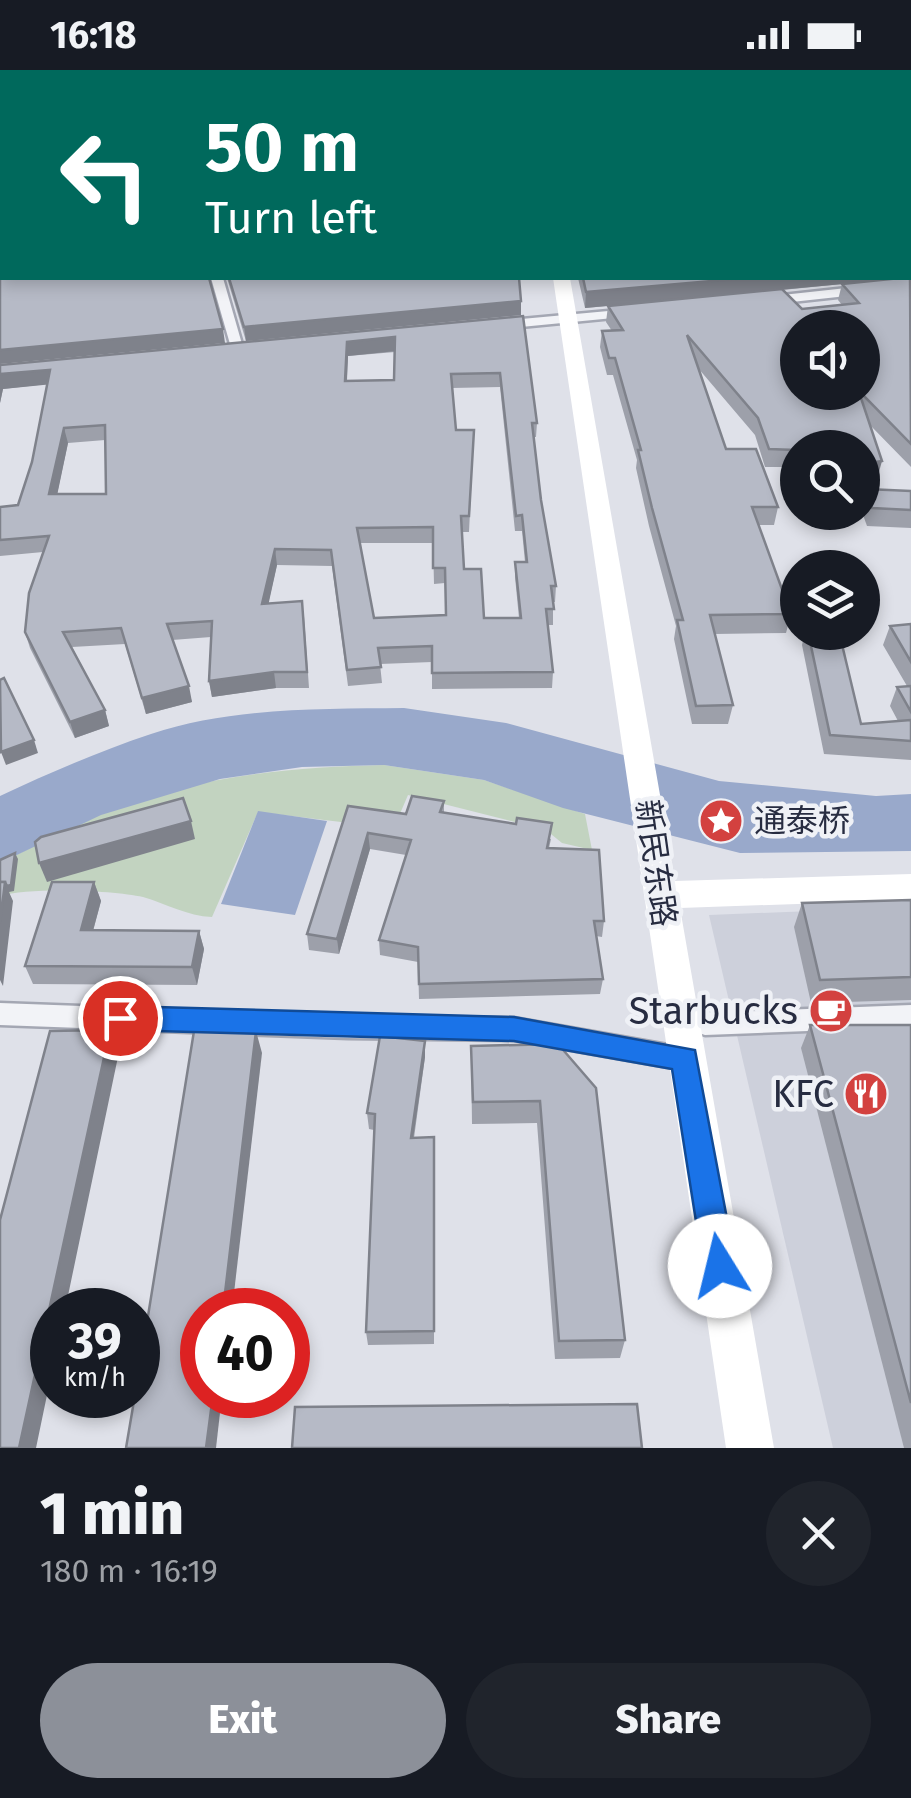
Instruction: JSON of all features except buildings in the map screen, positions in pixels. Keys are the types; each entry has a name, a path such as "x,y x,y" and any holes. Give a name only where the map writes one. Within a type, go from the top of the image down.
{"street":[{"path":"218,280 238,351"},
{"name":"新民东路","path":"561,280 750,1448"},
{"path":"746,302 911,286"},
{"path":"490,326 637,313"},
{"path":"218,352 258,349"},
{"path":"658,879 911,887"},
{"path":"0,1014 514,1029 685,1059"},
{"path":"705,1024 911,1016"}],"shaded area":[{"path":"911,907 911,1448 833,1448 709,915"}],"green space":[{"path":"384,765 484,780 585,814 592,850 562,843 546,830 408,795 396,823 341,822 258,812 212,917 143,897 112,893 50,891 0,896 0,863 131,803 238,777"}],"water":[{"path":"404,708 506,723 719,781 876,796 911,794 911,851 740,853 563,808 484,780 384,765 302,767 220,779 101,815 0,863 0,796 113,748 181,725 244,714"},
{"path":"258,811 327,821 295,915 221,904"}],"place":[{"name":"通泰桥","path":"721,821"},
{"name":"Starbucks","path":"831,1011"},
{"name":"KFC","path":"866,1094"}],"route":[{"path":"120,1018 514,1029 685,1059 720,1266"}]}
